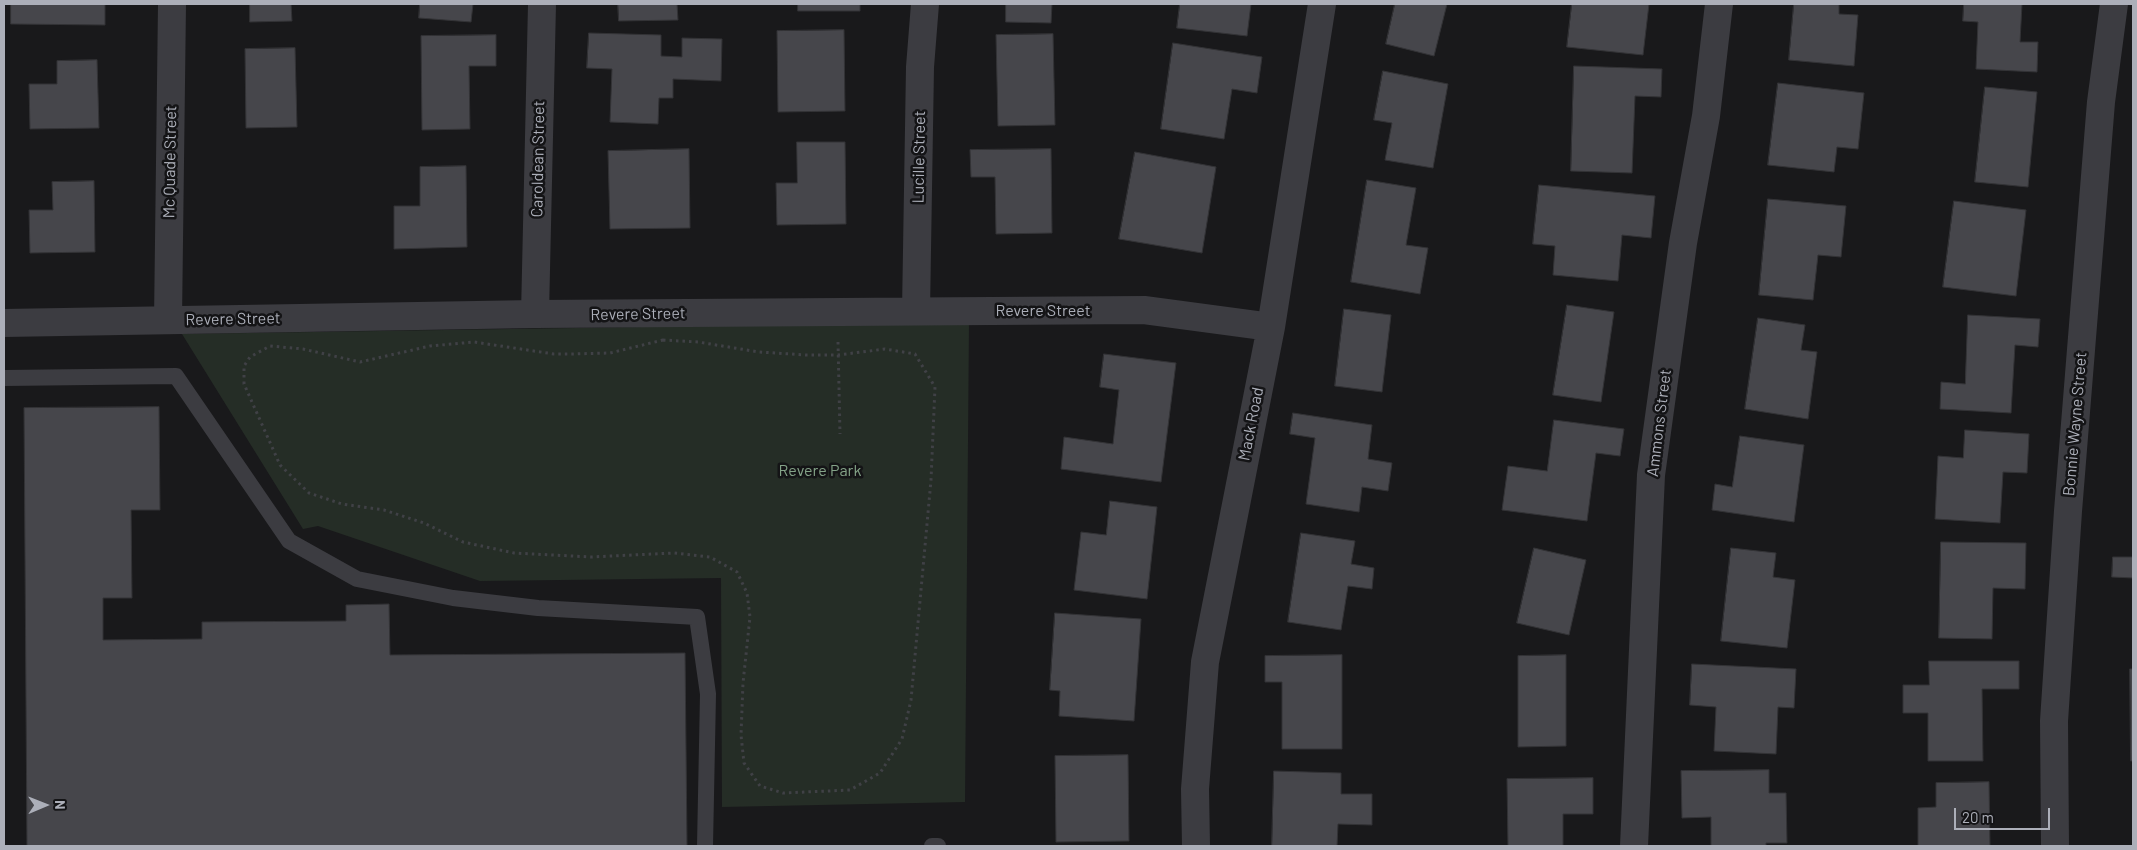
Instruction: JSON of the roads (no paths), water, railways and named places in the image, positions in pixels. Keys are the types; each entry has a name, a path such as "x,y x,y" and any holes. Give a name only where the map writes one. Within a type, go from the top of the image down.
{"street":[{"name":"Mc Quade Street","path":"168,320 172,4"},
{"name":"Caroldean Street","path":"535,314 542,4"},
{"name":"Lucille Street","path":"916,311 920,67 925,4"},
{"name":"Mack Road","path":"1196,846 1196,789 1204,662 1270,327 1322,4"},
{"name":"Ammons Street","path":"1634,846 1652,475 1683,243 1706,116 1719,4"},
{"name":"Bonnie Wayne Street","path":"2055,846 2054,722 2059,645 2101,102 2114,4"},
{"name":"Revere Street","path":"4,323 535,314 1144,310 1270,327"}],"lane":[{"path":"4,378 176,376 289,541 357,579 462,599 538,608 697,617 708,694 706,846"},
{"path":"932,846 938,846"}],"park label":[{"name":"Revere Park","path":"820,471"}]}
